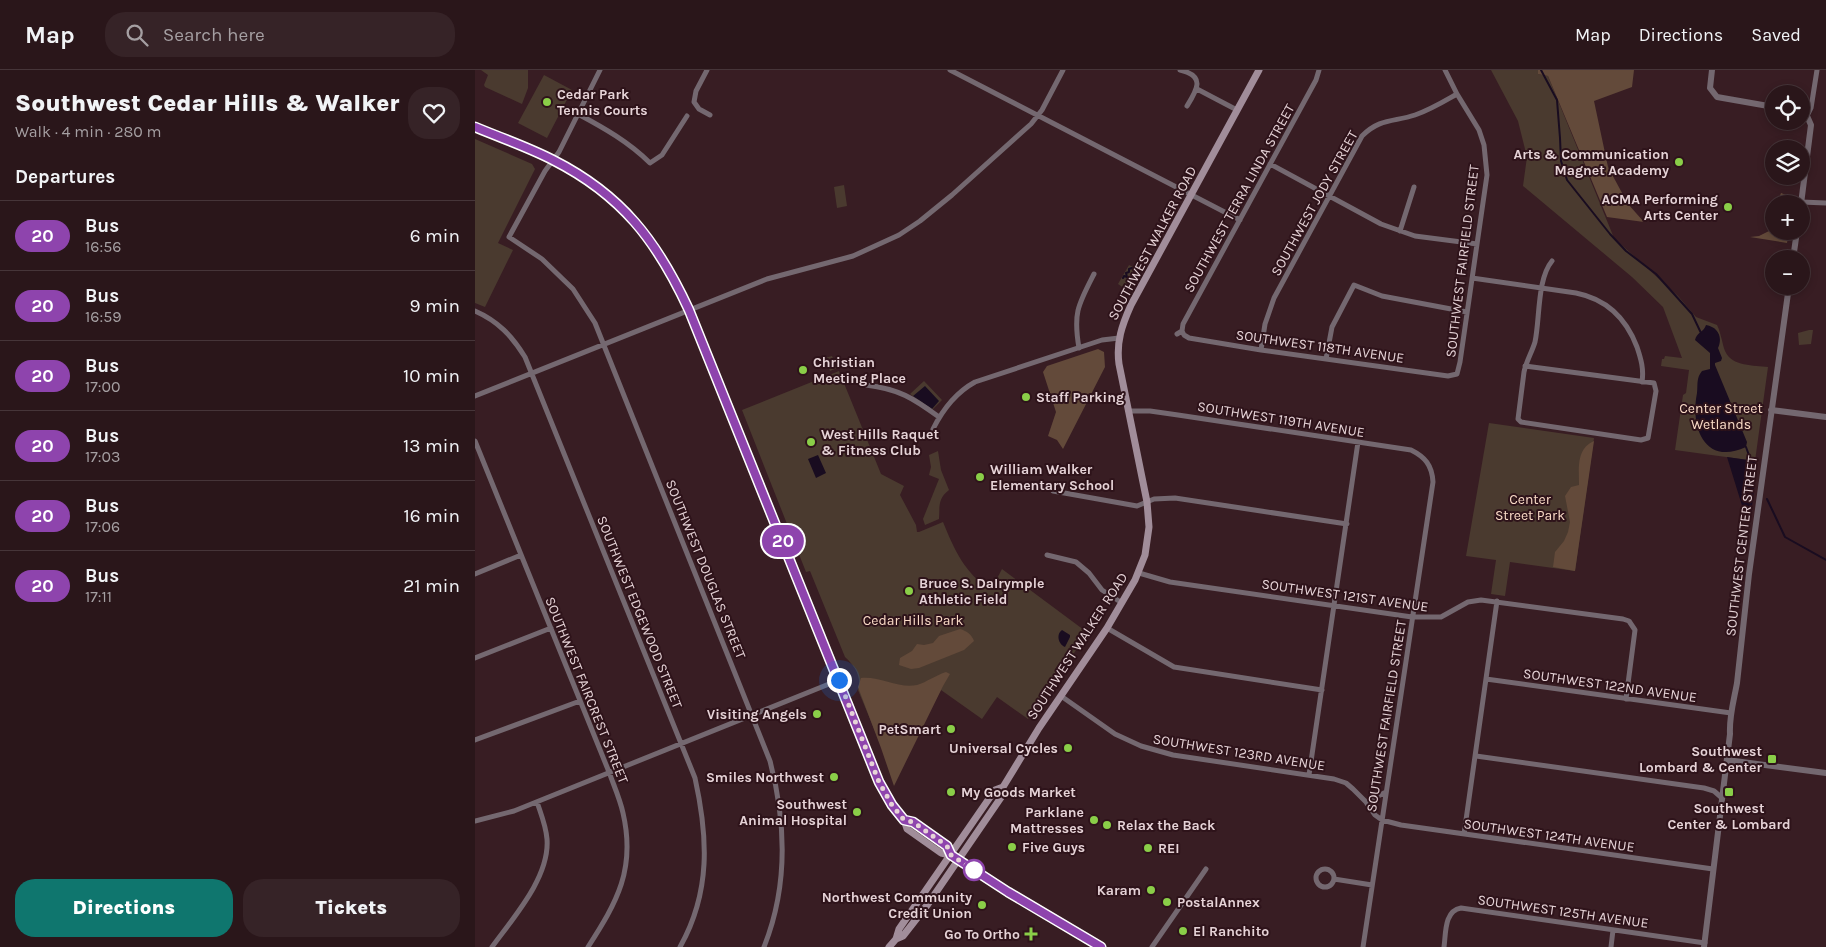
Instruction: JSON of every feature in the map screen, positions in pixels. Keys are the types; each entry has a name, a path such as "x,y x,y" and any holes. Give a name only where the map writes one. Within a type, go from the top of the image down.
{"main road":[{"name":"SOUTHWEST WALKER ROAD","path":"895,939 903,936 928,904 1003,796 1003,787 1107,628 1139,573 1149,537 1147,502 1119,364 1117,349 1119,338 1127,315 1259,70"},
{"path":"475,127 553,160 589,182 616,202 662,258 689,310 879,782 892,805 904,820 913,822 947,846 951,855 1008,892 1101,947"},
{"name":"SOUTHWEST WALKER ROAD","path":"889,947 899,929 995,790 1003,787"}],"street":[{"path":"553,160 559,152 600,70"},
{"path":"707,70 696,91 694,102 699,109 710,115"},
{"path":"950,70 1240,220"},
{"path":"475,396 767,279 853,256 899,236 952,195 1039,116 1063,70"},
{"path":"1180,70 1191,74 1196,79 1197,89 1187,106"},
{"name":"SOUTHWEST TERRA LINDA STREET","path":"1179,332 1316,80 1319,70"},
{"name":"SOUTHWEST FAIRFIELD STREET","path":"1445,70 1479,130 1484,145 1487,175 1457,374"},
{"path":"1712,70 1710,88 1717,97 1765,106"},
{"path":"1810,109 1817,70"},
{"path":"1197,89 1237,110"},
{"name":"SOUTHWEST JODY STREET","path":"1261,350 1265,324 1274,298 1362,136 1378,123 1415,115 1457,94"},
{"path":"578,114 615,135 639,152 650,163 661,155 687,116"},
{"path":"1802,195 1811,128 1810,122"},
{"name":"SOUTHWEST DOUGLAS STREET","path":"553,160 545,171 509,238 542,260 573,288 595,323 770,761 779,802 783,836 781,880 773,920 765,947"},
{"path":"1269,164 1381,224 1415,236 1477,244"},
{"path":"1400,231 1414,187"},
{"path":"1810,203 1826,203"},
{"path":"1525,366 1654,383 1656,386 1648,438 1641,440 1521,422 1518,419 1525,366 1535,342 1546,269 1552,261"},
{"path":"1079,348 1076,312 1094,274"},
{"path":"1472,278 1588,295 1604,303 1619,316 1631,333 1641,360 1642,382"},
{"path":"1326,359 1333,327 1354,285 1382,296 1467,312"},
{"name":"SOUTHWEST CENTER STREET","path":"1704,945 1731,713 1736,690 1749,574 1788,295"},
{"name":"SOUTHWEST EDGEWOOD STREET","path":"475,311 503,328 515,340 525,357 695,778 703,818 705,851 703,879 696,909 680,947"},
{"name":"SOUTHWEST 118TH AVENUE","path":"1179,332 1189,338 1261,350 1448,376 1457,374"},
{"path":"933,429 951,401 975,382 1106,339 1119,338"},
{"path":"866,385 887,388 903,394 939,417"},
{"path":"1771,410 1826,417"},
{"name":"SOUTHWEST 119TH AVENUE","path":"1129,411 1150,411 1411,450 1426,460"},
{"name":"SOUTHWEST FAIRCREST STREET","path":"475,441 623,810 628,842 627,863 615,902 588,947"},
{"path":"1309,775 1358,442"},
{"name":"SOUTHWEST FAIRFIELD STREET","path":"1363,947 1433,482 1431,467 1426,460"},
{"path":"1053,491 1137,506 1154,498 1175,498 1347,524"},
{"path":"475,574 521,555"},
{"path":"1047,555 1076,562 1089,573 1102,590 1122,603"},
{"name":"SOUTHWEST 121ST AVENUE","path":"1139,573 1170,582 1412,618 1441,617 1468,602 1481,600 1623,619 1633,625 1635,636 1625,699"},
{"path":"1464,834 1497,601"},
{"path":"475,658 551,628"},
{"path":"1107,628 1174,667 1322,690"},
{"name":"SOUTHWEST 122ND AVENUE","path":"1486,679 1731,713"},
{"path":"475,821 501,815 537,802 839,680"},
{"name":"SOUTHWEST CENTER STREET","path":"1730,734 1737,699 1736,690"},
{"name":"SOUTHWEST 123RD AVENUE","path":"1061,696 1115,734 1141,746 1173,755 1335,779 1346,783 1366,802 1375,815 1382,820"},
{"path":"475,740 580,701"},
{"path":"1476,756 1704,788 1714,791 1721,798"},
{"path":"1727,760 1826,773"},
{"path":"1366,802 1386,792"},
{"path":"492,947 533,887 543,865 547,840 544,821 537,802"},
{"name":"SOUTHWEST 124TH AVENUE","path":"1382,820 1401,825 1713,869"},
{"path":"1152,947 1206,870"},
{"path":"1334,880 1372,885"},
{"name":"SOUTHWEST 125TH AVENUE","path":"1444,945 1448,917 1453,910 1461,908 1704,945"},
{"path":"1611,947 1613,930"}],"green space":[{"path":"481,70 528,70 528,88 522,104 485,87 488,75"},
{"name":"Center Street Wetlands","path":"1491,70 1538,70 1538,74 1548,76 1614,238 1678,296 1696,317 1717,325 1728,356 1738,363 1768,367 1755,461 1675,450 1683,395 1686,393 1689,370 1661,366 1662,359 1665,356 1682,358 1663,307 1632,277 1523,186 1527,157 1518,121"},
{"name":"Cedar Park Tennis Courts","path":"544,75 572,90 547,138 518,123"},
{"path":"475,139 532,164 535,169 498,243 513,250 485,307 475,303"},
{"path":"844,185 847,206 837,208 834,187"},
{"path":"1129,265 1135,268 1124,288 1118,284"},
{"path":"1813,330 1811,344 1799,345 1798,333"},
{"path":"832,356 837,368 830,371 825,358"},
{"name":"Cedar Hills Park","path":"839,371 881,474 904,486 900,495 916,525 917,532 943,522 961,560 982,584 991,590 1002,569 1088,633 1028,719 997,697 982,719 941,690 894,777 858,690 857,672 845,657 810,571 806,572 742,410"},
{"path":"924,381 942,400 932,410 910,394"},
{"name":"Center Street Park","path":"1489,423 1594,438 1575,571 1510,562 1505,596 1491,594 1496,560 1466,556"},
{"path":"938,451 941,470 949,490 941,500 939,519 925,525 923,519 939,479 929,475 931,467 929,455"}],"shaded area":[{"path":"1538,70 1634,70 1632,87 1594,101 1608,167 1628,204 1644,222 1607,217 1548,76 1538,74"},
{"path":"1765,233 1765,239 1750,237"},
{"path":"1768,240 1788,240 1787,243"},
{"path":"1706,325 1714,328 1720,336 1718,348 1722,358 1715,365 1747,442 1746,447 1732,452 1720,452 1703,440 1696,419 1695,406 1698,379 1702,371 1710,369 1710,353 1695,340"},
{"path":"1098,349 1104,352 1105,367 1063,449 1057,440 1048,436 1056,412 1043,372 1047,366"},
{"path":"925,386 939,401 932,409 913,396"},
{"path":"1594,441 1575,571 1553,567 1555,552 1564,541 1570,522 1565,496 1571,487 1579,485 1581,454 1588,444"},
{"path":"818,455 826,473 816,478 808,459"},
{"path":"1727,457 1755,461 1757,464 1751,515 1744,512"},
{"path":"960,629 969,634 974,641 964,650 919,668 911,669 899,665 900,658 912,651 917,644 933,643 939,636"},
{"path":"1062,630 1070,635 1065,647 1059,639 1059,634"},
{"path":"946,672 950,674 894,786 858,687 861,678 910,686 921,684"}],"waterway":[{"path":"1541,70 1557,100 1561,161 1567,180 1610,234 1626,251 1656,274 1692,314 1701,333"},
{"path":"1123,278 1124,276 1127,277 1126,273 1132,268"},
{"path":"1746,447 1751,461"},
{"path":"1767,499 1785,537 1826,560"}],"bus line":[{"name":"20","path":"475,127 537,152 589,182 616,202 642,230 662,258 689,310 879,782 892,805 904,820 913,822 947,846 951,855 1008,892 1101,947"}],"place":[{"name":"Cedar Park Tennis Courts","path":"547,102"},
{"name":"Arts & Communication Magnet Academy","path":"1679,162"},
{"name":"ACMA Performing Arts Center","path":"1728,207"},
{"name":"Christian Meeting Place","path":"803,370"},
{"name":"Staff Parking","path":"1026,397"},
{"name":"West Hills Raquet & Fitness Club","path":"811,442"},
{"name":"William Walker Elementary School","path":"980,477"},
{"name":"Bruce S. DaIrymple Athletic Field","path":"909,591"},
{"name":"Visiting Angels","path":"817,714"},
{"name":"PetSmart","path":"951,729"},
{"name":"Universal Cycles","path":"1068,748"},
{"name":"Southwest Lombard & Center","path":"1772,759"},
{"name":"Smiles Northwest","path":"834,777"},
{"name":"My Goods Market","path":"951,792"},
{"name":"Southwest Center & Lombard","path":"1729,792"},
{"name":"Southwest Animal Hospital","path":"857,812"},
{"name":"Parklane Mattresses","path":"1094,820"},
{"name":"Relax the Back","path":"1107,825"},
{"name":"Five Guys","path":"1012,847"},
{"name":"REI","path":"1148,848"},
{"name":"Karam","path":"1151,890"},
{"name":"PostalAnnex","path":"1167,902"},
{"name":"Northwest Community Credit Union","path":"982,905"},
{"name":"El Ranchito","path":"1183,931"},
{"name":"Go To Ortho","path":"1031,934"}],"route":[{"path":"839,680 879,782 892,805 904,820 913,822 947,846 951,855 974,870"}]}
